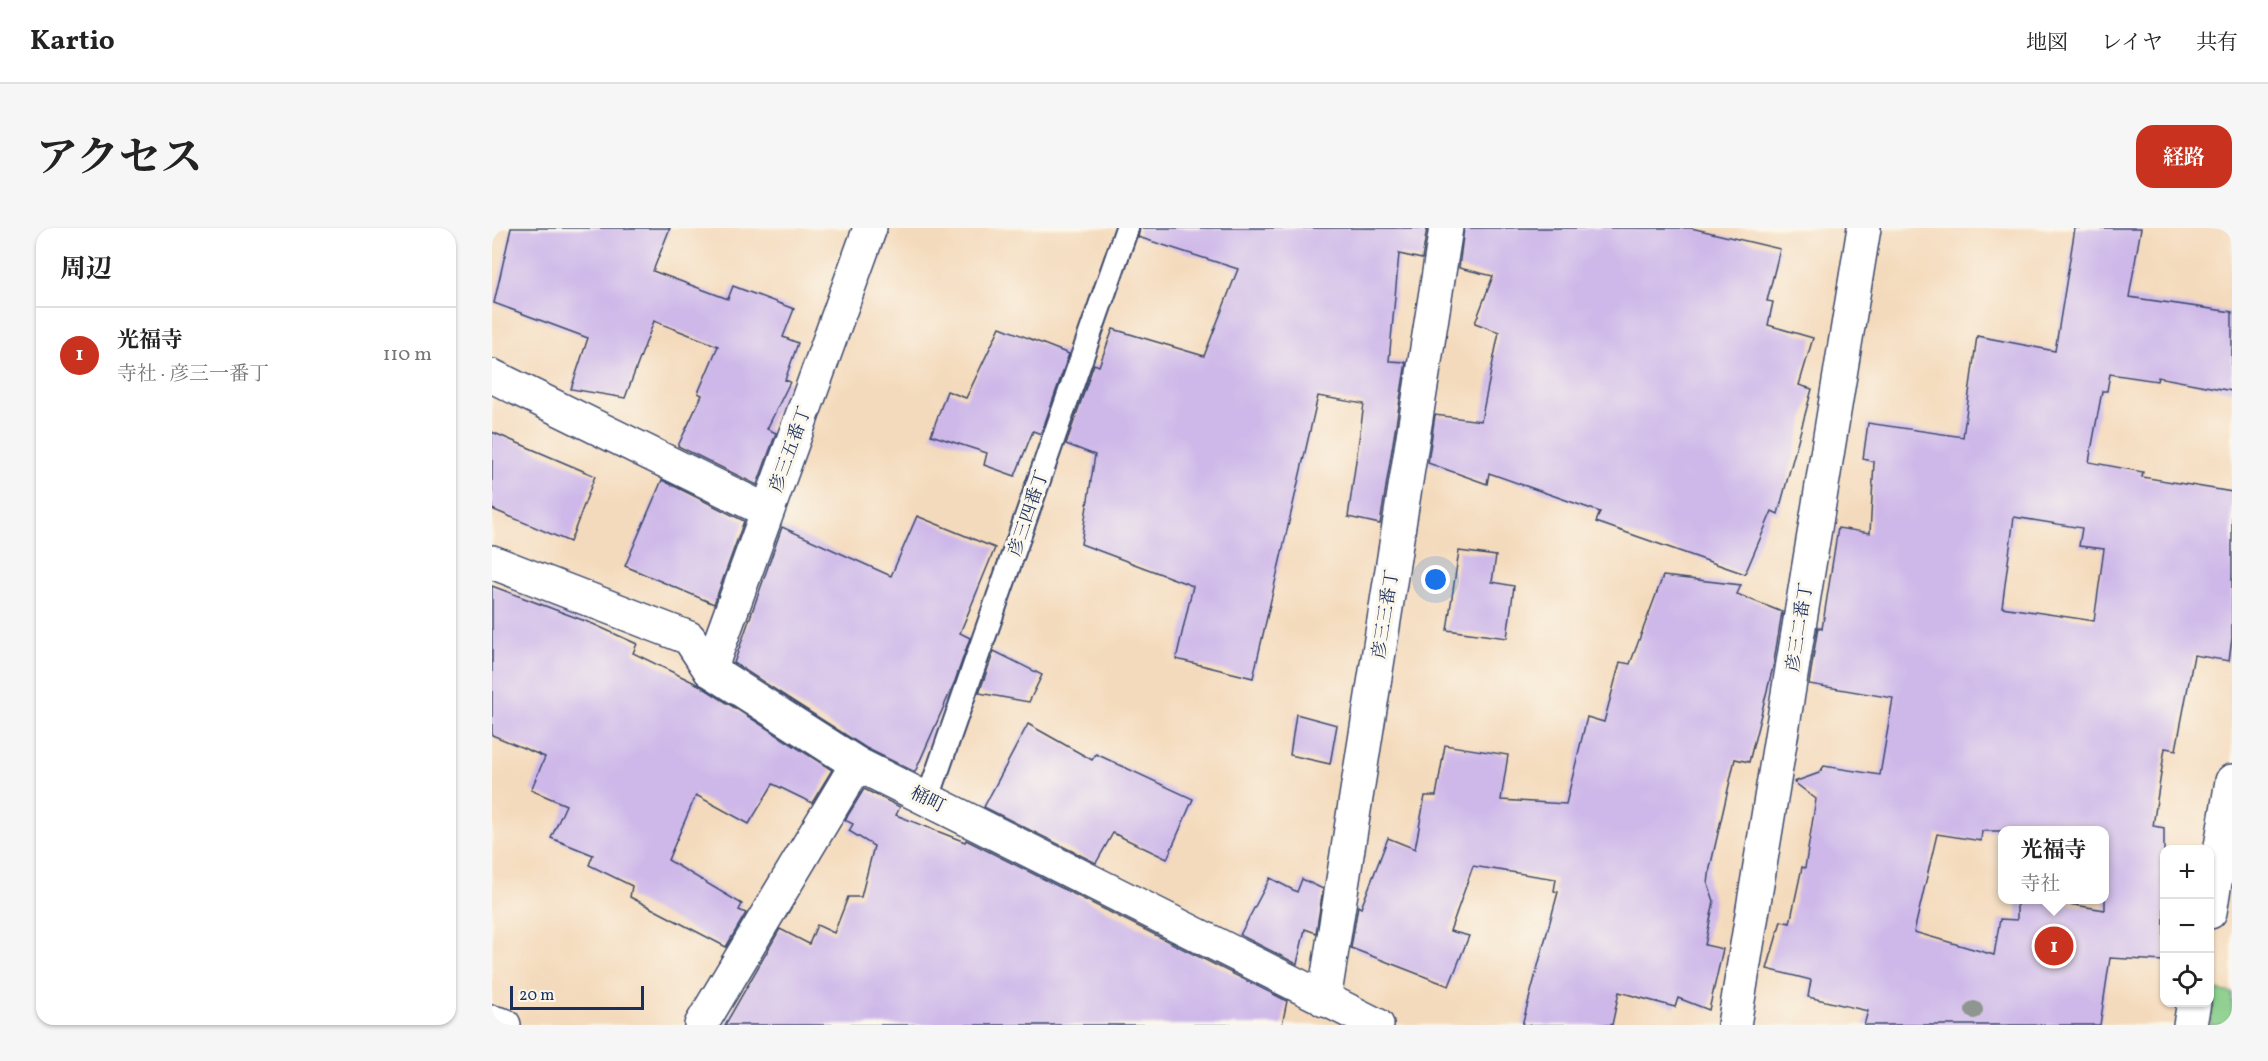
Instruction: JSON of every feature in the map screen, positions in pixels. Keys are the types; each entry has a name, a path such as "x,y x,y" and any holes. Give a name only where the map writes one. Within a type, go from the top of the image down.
{"street":[{"name":"彦三五番丁","path":"710,670 870,228"},
{"name":"彦三三番丁","path":"1324,1000 1446,228"},
{"name":"彦三二番丁","path":"1734,1025 1864,228"},
{"path":"492,376 767,512"},
{"name":"桶町","path":"492,562 689,638 710,670 857,764 1377,1025"},
{"path":"701,1025 857,764"},
{"path":"2212,899 2232,781"},
{"path":"2190,1025 2193,1007"},
{"path":"492,1022 504,1025"}],"lane":[{"name":"彦三四番丁","path":"928,798 1127,228"}],"green space":[{"path":"2216,990 2232,993 2232,1025 2210,1025"}],"building":[{"path":"511,228 670,228 653,271 728,299 733,286 794,309 783,337 798,343 785,380 790,382 767,429 776,433 757,485 678,446 702,395 698,393 718,346 654,321 625,398 571,389 588,338 494,303"},
{"path":"1140,228 1427,228 1422,259 1399,254 1389,361 1406,362 1380,524 1348,517 1364,404 1318,396 1253,678 1176,659 1193,586 1081,544 1095,455 1066,444 1094,364 1099,366 1113,329 1204,356 1238,269 1138,237"},
{"path":"1464,228 1691,228 1780,249 1767,301 1773,302 1768,325 1813,338 1799,385 1812,389 1778,514 1772,511 1745,574 1596,522 1600,512 1489,473 1487,484 1428,463 1435,415 1481,421 1499,332 1475,323 1493,276 1459,268"},
{"path":"2075,228 2141,228 2129,297 2232,312 2232,391 2158,377 2157,381 2110,374 2107,391 2102,391 2089,462 2143,472 2142,477 2232,492 2232,638 2229,661 2194,655 2176,750 2165,748 2153,826 2164,828 2164,845 2160,845 2160,961 2110,958 2100,1025 1864,1025 1868,1011 1808,997 1811,980 1767,969 1781,921 1790,923 1802,867 1805,868 1816,799 1794,782 1819,773 1824,766 1880,775 1893,698 1809,684 1818,627 1822,629 1838,528 1870,533 1874,462 1863,459 1868,423 1963,437 1977,336 2055,351","holes":["2014,517 2082,528 2079,546 2104,549 2094,621 2002,607"]},
{"path":"1000,327 1069,354 1041,434 1033,431 1015,476 984,465 987,453 931,435 947,391 966,398"},
{"path":"492,432 595,476 570,542 492,509"},
{"path":"662,480 744,521 714,604 625,566"},
{"path":"917,516 995,548 960,633 970,638 955,681 915,772 866,748 734,663 782,527 891,576"},
{"path":"1459,551 1496,556 1492,582 1514,586 1507,638 1447,630"},
{"path":"1663,576 1741,585 1737,594 1782,612 1773,667 1749,762 1735,759 1710,868 1708,884 1714,901 1705,945 1723,949 1709,1010 1678,998 1675,1007 1619,992 1612,1025 1522,1025 1558,892 1554,891 1556,879 1473,866 1450,931 1469,936 1449,986 1351,948 1358,906 1361,908 1388,838 1415,849 1425,796 1436,796 1445,745 1508,755 1501,800 1566,804 1587,717 1604,722 1620,662 1630,664"},
{"path":"492,586 593,624 637,644 633,653 699,685 832,770 812,803 773,784 749,824 696,795 668,860 742,904 739,910 746,913 726,947 630,897 632,886 589,865 593,855 551,838 566,805 531,790 545,757 492,735"},
{"path":"994,651 1042,675 1029,702 979,693"},
{"path":"1296,714 1337,725 1330,764 1290,755"},
{"path":"1028,724 1092,760 1096,754 1193,799 1167,859 1113,833 1096,863 984,807"},
{"path":"864,789 900,807 896,815 965,842 966,840 1287,1001 1282,1025 725,1025 780,929 809,944 817,925 834,933 848,897 861,897 874,846 849,831 853,824 845,820"},
{"path":"1270,878 1297,892 1302,879 1323,889 1316,933 1305,929 1297,964 1240,935"}],"place":[{"name":"光福寺","path":"2054,946"}]}
